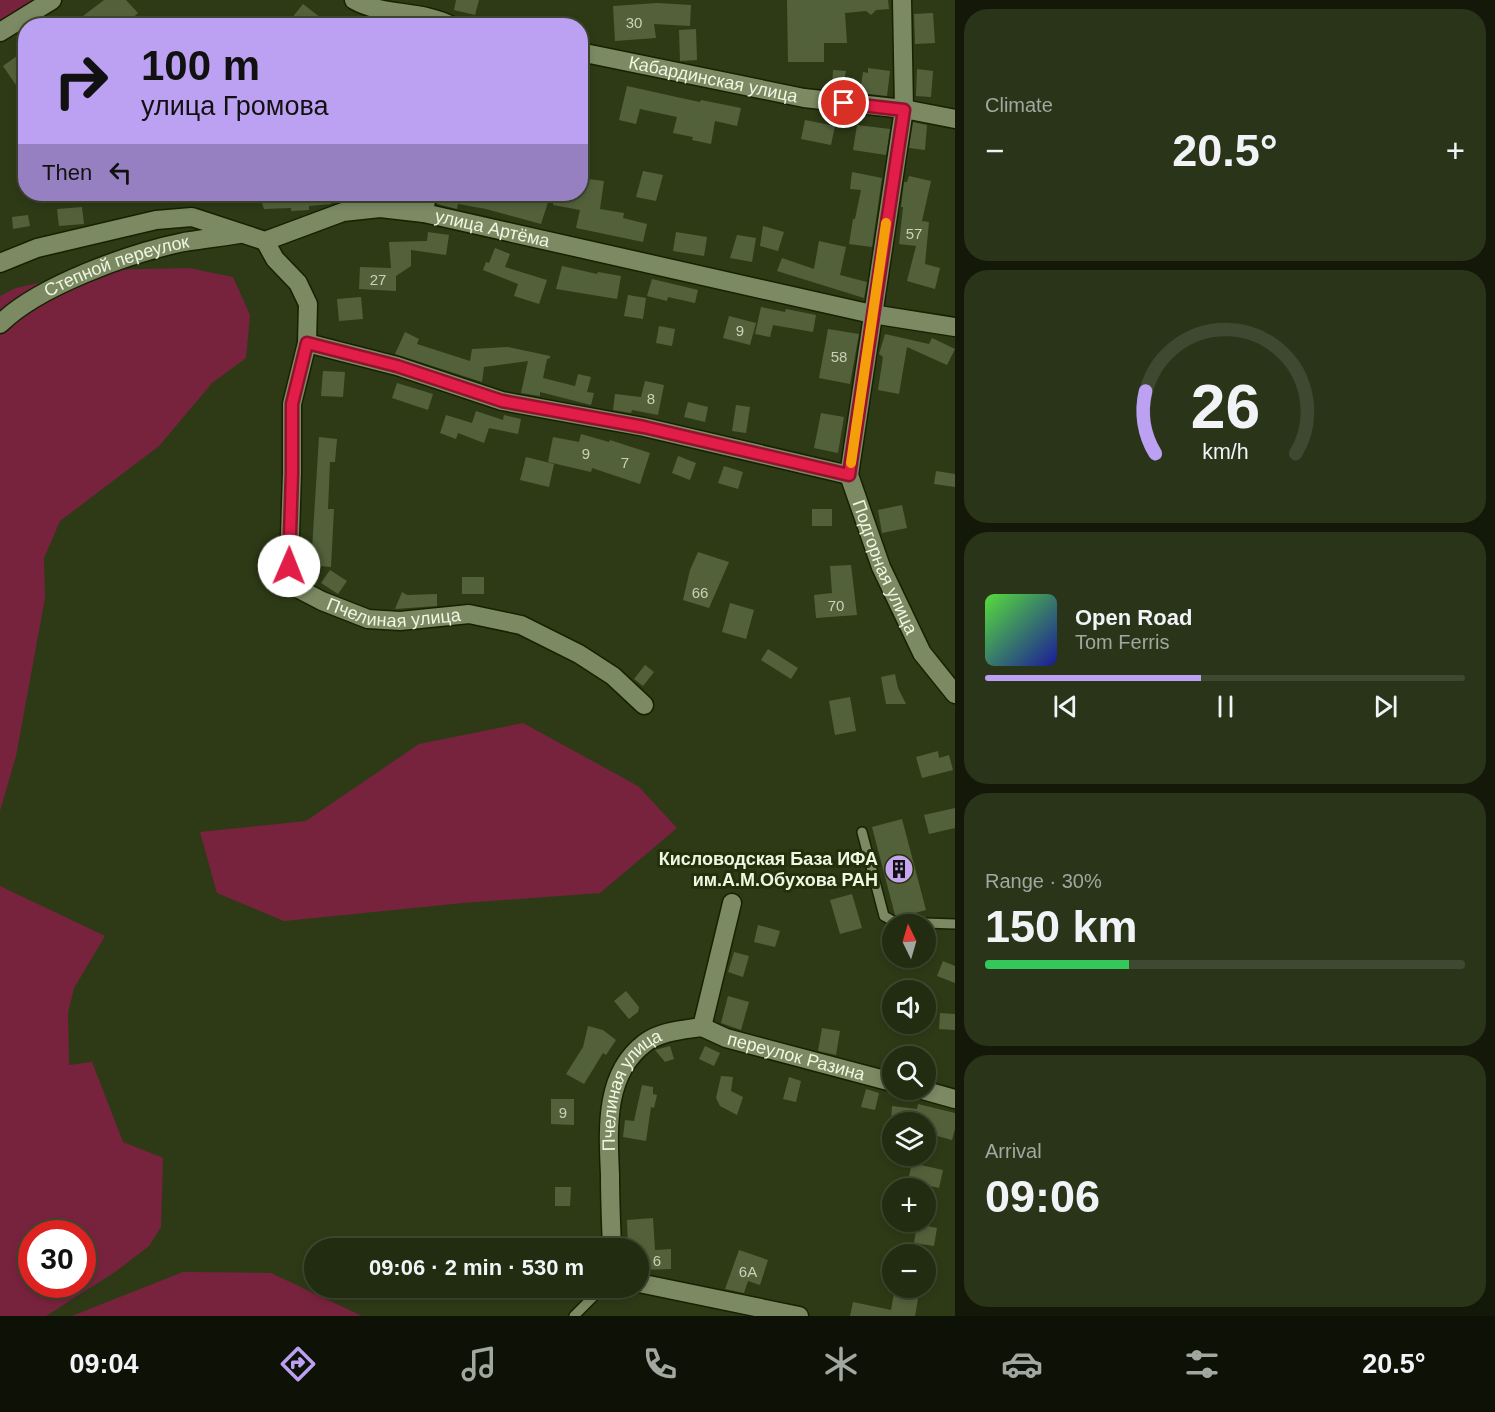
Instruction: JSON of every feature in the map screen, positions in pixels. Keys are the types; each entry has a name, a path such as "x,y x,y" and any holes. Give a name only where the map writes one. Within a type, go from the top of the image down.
{"street":[{"path":"23,18 52,0"},
{"path":"354,0 367,7 440,14"},
{"name":"Подгорная улица","path":"902,0 904,110 849,475 881,567 922,653 955,693"},
{"path":"0,32 18,21"},
{"name":"Кабардинская улица","path":"588,54 804,98 904,110 955,119"},
{"path":"424,213 426,201"},
{"name":"улица Артёма","path":"265,241 343,212 380,208 424,213 872,314 955,327"},
{"path":"0,263 37,248 156,220 192,217 265,241"},
{"name":"Степной переулок","path":"0,324 14,310 66,282 125,260 183,242 243,234"},
{"name":"Пчелиная улица","path":"265,241 275,259 298,282 308,304 307,343 292,404 289,566 299,589 322,601 368,619 400,621 469,614 521,625 579,654 614,676 644,705"},
{"path":"307,343 397,366 502,401 644,427 849,475"},
{"name":"Пчелиная улица","path":"612,1238 608,1123 612,1098 624,1066 645,1043 672,1031 702,1027 732,903"},
{"name":"переулок Разина","path":"702,1027 726,1038 882,1079"},
{"path":"936,1094 955,1099"},
{"path":"649,1285 799,1316"}],"lane":[{"path":"862,832 884,916 895,922 955,924"},
{"path":"574,1316 592,1298"}],"shaded area":[{"path":"0,0 40,0 18,18 0,37"},
{"path":"189,268 233,277 250,315 246,358 212,383 159,446 60,521 44,558 45,598 16,756 0,811 0,296 16,288 99,270"},
{"path":"523,723 638,786 677,828 600,893 463,903 284,921 217,893 200,832 306,821 419,744"},
{"path":"0,886 105,936 74,988 68,1013 69,1065 92,1062 123,1142 163,1158 161,1227 149,1246 96,1284 96,1220 18,1220 18,1298 74,1298 46,1316 0,1316"},
{"path":"183,1272 271,1273 304,1289 304,1298 324,1298 362,1316 72,1316"}],"building":[{"path":"104,0 126,0 138,13 133,18 80,18"},
{"path":"456,0 479,0 475,15 454,10"},
{"path":"787,0 888,0 889,9 876,10 871,15 866,11 845,13 847,43 824,43 824,62 788,62"},
{"path":"657,3 691,5 690,26 654,24 656,38 615,41 613,6"},
{"path":"303,4 321,18 292,18"},
{"path":"933,13 935,43 915,44 914,14"},
{"path":"696,29 697,60 680,61 679,30"},
{"path":"17,56 18,84 16,85 3,66"},
{"path":"868,68 890,71 887,96 860,93 863,72 868,73"},
{"path":"917,69 933,71 931,97 916,96"},
{"path":"833,70 846,71 842,91 832,90"},
{"path":"627,86 700,102 701,100 741,108 737,126 715,121 711,144 673,133 677,117 640,109 636,124 619,120"},
{"path":"805,120 835,126 831,145 801,139"},
{"path":"913,122 927,125 925,150 909,148"},
{"path":"857,125 890,129 886,155 853,150"},
{"path":"643,171 663,175 656,201 636,197"},
{"path":"852,172 882,178 872,247 849,244 861,190 850,189"},
{"path":"909,176 931,181 922,221 929,222 925,264 940,268 935,289 907,281 916,246 899,244 904,182 907,182"},
{"path":"588,179 604,181 600,209 624,213 623,218 647,224 643,242 576,228 580,210 553,205 554,201 588,201"},
{"path":"261,201 331,201 331,204 309,206 309,210 264,209"},
{"path":"437,201 548,201 541,224 486,209 458,204 457,209 437,204"},
{"path":"82,207 84,224 59,226 57,209"},
{"path":"28,215 30,226 13,229 12,217"},
{"path":"763,226 784,232 778,251 760,246"},
{"path":"428,232 449,235 446,255 411,250 411,266 396,276 396,291 359,289 360,267 391,268 389,242 427,241"},
{"path":"676,232 707,237 704,256 673,251"},
{"path":"737,235 756,238 752,262 730,258"},
{"path":"819,241 846,247 840,275 867,282 864,298 777,271 782,258 814,269"},
{"path":"495,248 510,254 505,267 547,280 539,304 514,296 518,284 483,270 486,262 489,263"},
{"path":"562,266 597,274 598,272 621,276 617,299 556,289"},
{"path":"652,279 698,290 695,303 668,297 667,301 647,296"},
{"path":"628,295 646,298 643,319 624,316"},
{"path":"361,297 363,319 339,321 337,299"},
{"path":"761,307 816,315 813,332 773,325 770,337 755,334"},
{"path":"729,316 756,323 750,345 723,338"},
{"path":"659,326 675,329 672,346 656,343"},
{"path":"828,329 859,334 850,384 819,378"},
{"path":"405,332 419,339 417,344 470,361 472,349 508,347 550,356 547,359 543,378 575,386 578,374 591,377 587,392 594,393 591,405 540,392 540,396 521,393 528,361 484,367 482,382 395,354"},
{"path":"885,334 929,344 932,338 955,349 947,365 907,347 899,394 878,390 883,357 879,354"},
{"path":"323,371 345,372 343,397 321,396"},
{"path":"645,381 664,385 658,415 632,410 631,413 613,410 615,394 641,397"},
{"path":"397,383 433,394 428,410 392,398"},
{"path":"688,402 708,407 705,422 684,417"},
{"path":"736,405 750,407 746,433 732,431"},
{"path":"476,411 503,420 504,415 521,419 518,434 489,428 484,443 458,433 456,439 440,433 446,415 472,423"},
{"path":"821,413 844,417 838,453 814,448"},
{"path":"581,434 609,442 610,440 650,453 640,484 592,468 591,472 548,462 553,437 579,442"},
{"path":"319,437 337,439 335,462 330,462 328,509 334,509 331,567 311,565"},
{"path":"678,456 696,463 690,480 672,473"},
{"path":"526,457 554,464 549,487 520,480"},
{"path":"724,466 743,472 738,489 718,483"},
{"path":"936,471 955,474 955,487 934,484"},
{"path":"902,505 907,528 882,533 878,510"},
{"path":"812,509 832,509 832,526 812,526"},
{"path":"698,552 729,562 709,608 683,600 690,570"},
{"path":"851,565 857,615 816,618 814,595 832,593 830,566"},
{"path":"330,570 347,581 338,594 321,583"},
{"path":"462,577 484,577 484,594 462,594"},
{"path":"402,592 407,595 437,594 437,606 395,609"},
{"path":"730,603 754,610 746,639 722,632"},
{"path":"768,649 798,668 791,679 761,660"},
{"path":"645,665 654,672 643,686 634,679"},
{"path":"895,674 898,688 906,704 886,704 881,677"},
{"path":"850,697 856,731 835,735 829,701"},
{"path":"938,751 939,758 949,755 953,770 922,778 916,757"},
{"path":"955,808 955,828 929,834 924,815"},
{"name":"Кисловодская База ИФА им.А.М.Обухова РАН","path":"902,819 926,910 911,914 895,914 872,827"},
{"path":"852,894 862,928 840,934 830,900"},
{"path":"758,925 780,931 775,947 754,942"},
{"path":"734,952 749,956 743,977 728,972"},
{"path":"943,961 955,966 955,983 937,976"},
{"path":"626,991 639,1007 638,1012 629,1019 614,1001"},
{"path":"728,996 749,1002 741,1030 721,1023"},
{"path":"940,1013 955,1014 955,1030 939,1029"},
{"path":"588,1026 603,1030 616,1040 606,1055 603,1053 584,1084 566,1074 583,1047"},
{"path":"822,1028 840,1031 836,1055 818,1051"},
{"path":"670,1046 674,1059 665,1062 655,1050"},
{"path":"705,1046 720,1053 714,1066 699,1059"},
{"path":"721,1076 733,1077 731,1091 743,1097 737,1115 720,1106 716,1098"},
{"path":"789,1077 801,1081 796,1102 783,1099"},
{"path":"642,1085 653,1087 653,1094 657,1095 654,1108 651,1107 646,1141 623,1137 625,1120 634,1121"},
{"path":"866,1089 879,1093 875,1110 861,1107"},
{"path":"551,1099 574,1099 574,1125 551,1124"},
{"path":"918,1104 955,1113 952,1140 936,1136 936,1112 892,1112 892,1106 917,1109"},
{"path":"911,1166 943,1170 939,1188 936,1187 936,1178 909,1178"},
{"path":"555,1187 571,1187 570,1206 555,1206"},
{"path":"653,1218 655,1250 671,1249 671,1269 649,1270 649,1238 628,1238 627,1220"},
{"path":"937,1228 934,1244 914,1243 916,1232 936,1232"},
{"path":"739,1250 768,1260 760,1285 748,1281 744,1293 725,1289"},
{"path":"893,1298 918,1298 915,1316 850,1316 853,1302 891,1310"}],"slow traffic":[{"path":"851,463 886,223"}],"place":[{"name":"Кисловодская База ИФА им.А.М.Обухова РАН","path":"899,869"}],"route":[{"path":"289,566 292,404 307,343 397,366 502,401 644,427 849,475 904,110 844,103"}]}
